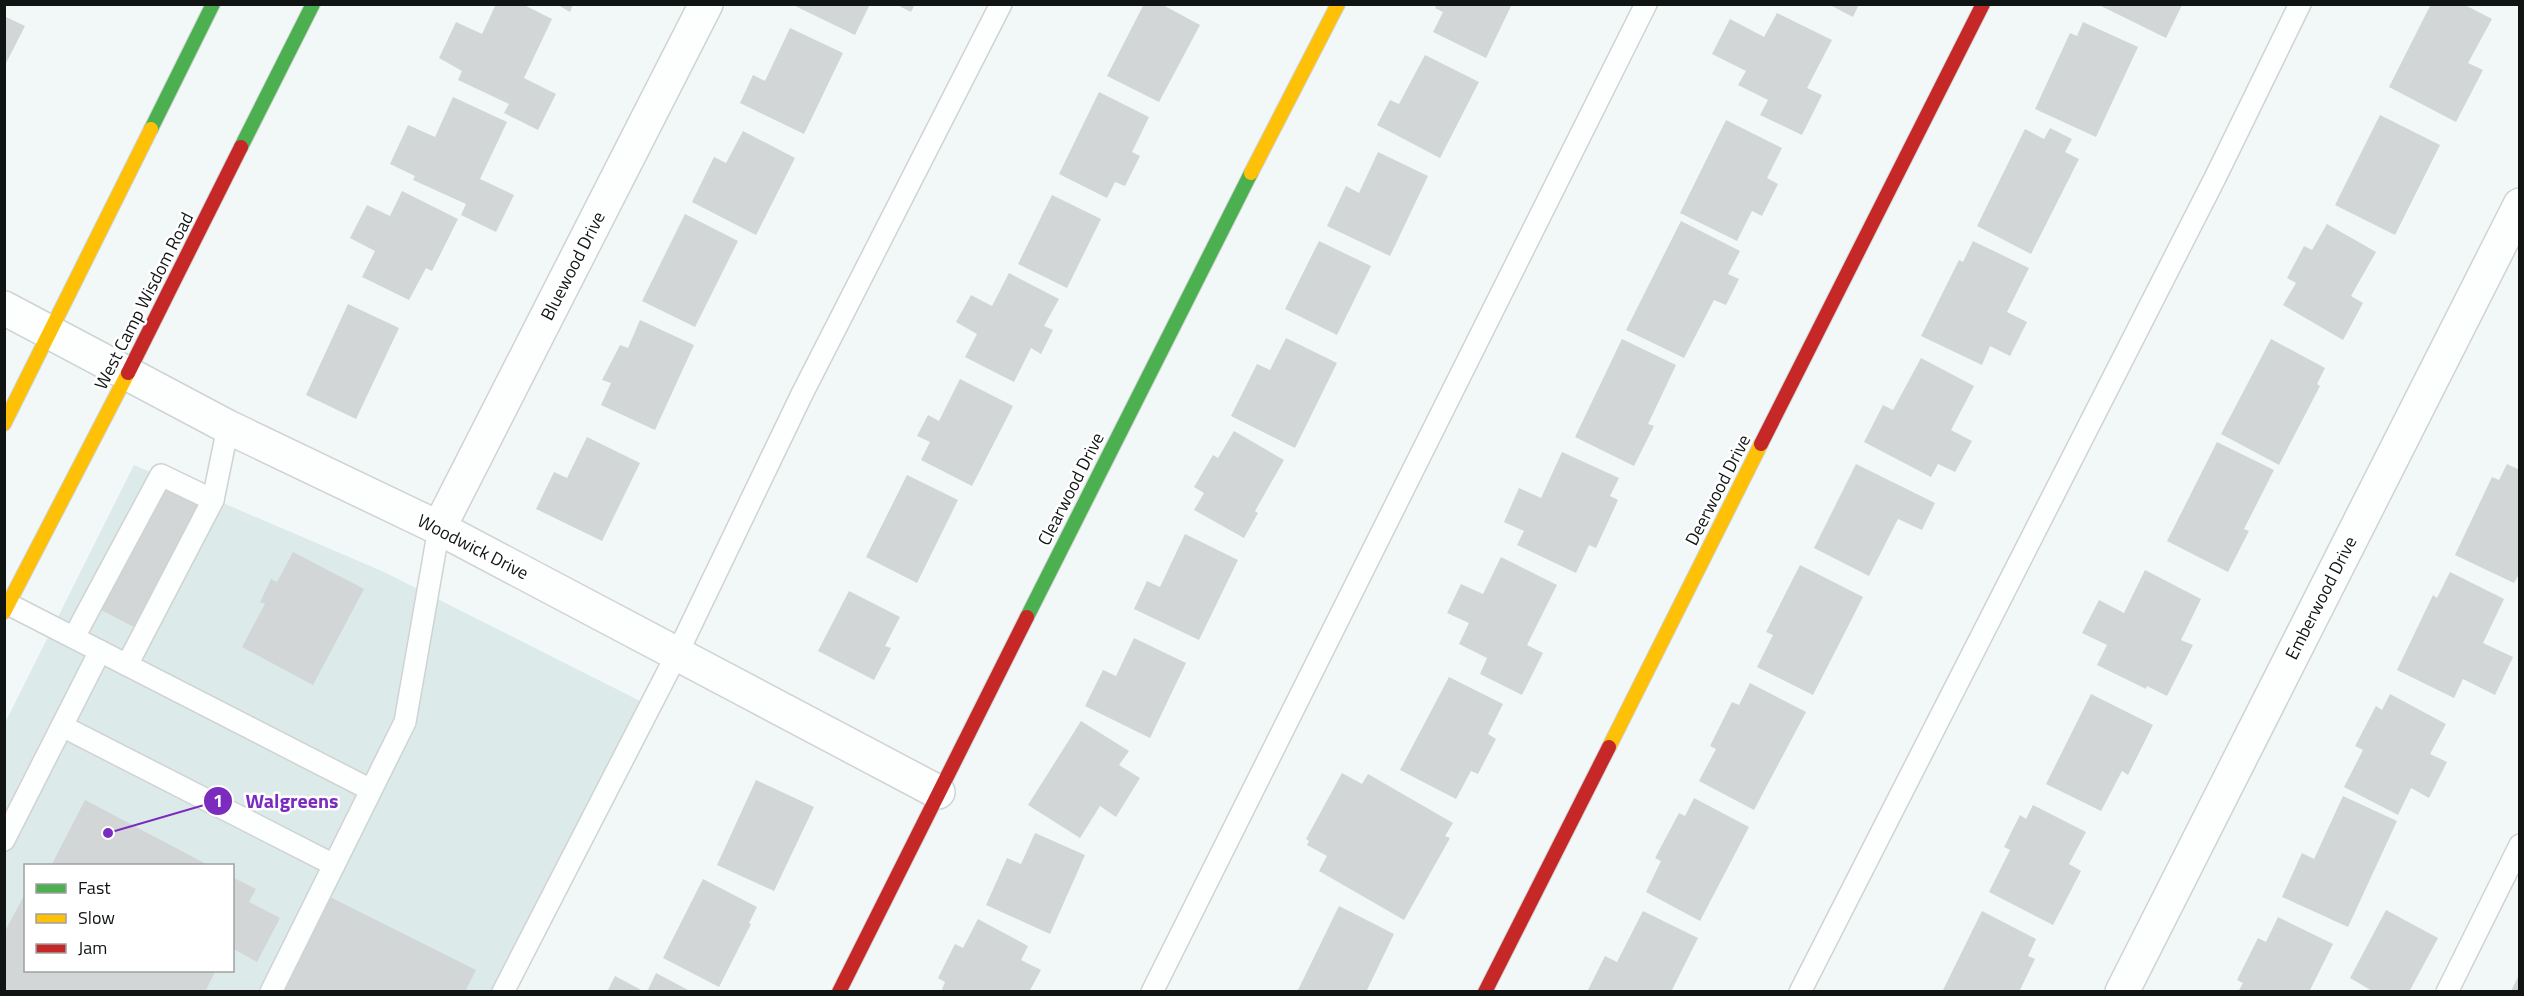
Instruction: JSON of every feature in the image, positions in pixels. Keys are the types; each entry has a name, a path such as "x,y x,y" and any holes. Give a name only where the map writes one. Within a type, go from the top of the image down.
{"street":[{"path":"4,424 213,4"},
{"name":"West Camp Wisdom Road","path":"6,608 128,374 313,4"},
{"name":"Bluewood Drive","path":"439,528 706,4"},
{"name":"Clearwood Drive","path":"839,992 1338,4"},
{"name":"Deerwood Drive","path":"1485,992 1983,4"},
{"name":"Emberwood Drive","path":"2121,992 2520,205"},
{"name":"Woodwick Drive","path":"4,308 228,427 439,528 938,792"}],"lane":[{"path":"503,992 677,654 802,394 1001,4"},
{"path":"1152,992 1646,4"},
{"path":"1800,992 2215,178 2300,4"},
{"path":"128,665 160,589 184,544 213,500 228,427"},
{"path":"74,637 142,524 160,475 213,500"},
{"path":"271,992 405,722 439,528"},
{"path":"6,608 74,637 371,790"},
{"path":"4,840 100,651"},
{"path":"63,726 334,865"},
{"path":"2447,992 2520,845"}],"shaded area":[{"path":"134,465 384,572 642,702 498,992 5,991 4,725"}],"building":[{"path":"496,4 522,4 552,19 524,78 556,94 538,130 504,113 509,104 458,80 462,71 439,58 456,22 482,34"},
{"path":"556,4 573,4 570,12"},
{"path":"791,4 870,4 855,35"},
{"path":"895,4 915,4 911,12"},
{"path":"1144,4 1161,4 1200,25 1159,102 1107,76"},
{"path":"1437,4 1512,4 1486,58 1433,32 1443,12 1435,8"},
{"path":"1828,4 1859,4 1853,17"},
{"path":"2431,4 2463,4 2492,19 2468,63 2483,70 2456,122 2389,87"},
{"path":"2099,5 2182,5 2166,38"},
{"path":"1777,13 1832,40 1807,88 1822,95 1802,135 1760,115 1768,100 1738,85 1746,71 1712,54 1730,19 1764,37"},
{"path":"4,16 25,26 4,67"},
{"path":"2083,22 2138,47 2096,137 2035,109 2070,33 2077,36"},
{"path":"790,28 843,53 804,134 740,103 753,75 765,81"},
{"path":"1425,55 1479,82 1440,158 1377,125 1390,100 1399,104"},
{"path":"1099,92 1149,117 1132,152 1140,156 1125,186 1115,182 1107,198 1059,174"},
{"path":"453,97 507,122 480,179 514,195 496,232 461,215 466,204 413,180 415,176 390,164 408,125 435,137"},
{"path":"2380,115 2440,145 2395,235 2335,205"},
{"path":"1726,120 1782,148 1767,178 1778,184 1762,216 1752,211 1737,241 1680,213"},
{"path":"2050,128 2072,139 2065,152 2079,159 2031,254 1977,226 2025,129 2044,139"},
{"path":"743,131 795,158 756,235 692,202 714,157 726,163"},
{"path":"1378,152 1428,176 1390,256 1327,226 1346,186 1359,193"},
{"path":"402,191 458,219 432,271 426,268 409,300 362,277 375,251 350,238 367,205 390,216"},
{"path":"1052,195 1101,219 1067,288 1018,264"},
{"path":"685,214 738,241 695,327 642,301"},
{"path":"1681,221 1740,251 1728,274 1739,279 1726,305 1714,300 1684,358 1626,330"},
{"path":"2327,224 2376,252 2351,296 2363,303 2343,340 2283,305 2296,283 2287,278 2304,246 2312,250"},
{"path":"1319,241 1371,266 1337,335 1285,309"},
{"path":"1973,241 2029,268 2007,312 2027,322 2010,356 1990,346 1982,365 1921,336 1959,260 1963,262"},
{"path":"1009,273 1059,299 1044,326 1053,330 1041,354 1031,348 1014,382 965,357 977,334 956,322 971,295 992,306"},
{"path":"348,304 399,328 356,419 306,395"},
{"path":"640,320 694,345 655,430 601,405 611,383 602,380 620,345 628,348"},
{"path":"1286,338 1337,363 1295,448 1231,416 1257,364 1270,370"},
{"path":"1622,339 1676,365 1648,424 1654,426 1634,466 1575,437"},
{"path":"2271,339 2325,368 2317,384 2320,386 2279,465 2221,434"},
{"path":"1921,358 1974,386 1951,430 1972,441 1955,472 1938,464 1931,477 1864,442 1883,405 1893,410"},
{"path":"960,379 1013,406 972,486 921,460 930,442 917,436 928,415 939,421"},
{"path":"1234,431 1284,460 1255,511 1258,513 1244,538 1194,510 1204,493 1194,487 1213,455 1218,458"},
{"path":"587,437 640,463 602,541 536,509 554,472 567,478"},
{"path":"2217,442 2274,470 2244,529 2249,531 2228,572 2167,541"},
{"path":"1562,452 1619,478 1610,496 1618,500 1596,548 1589,545 1576,573 1517,545 1524,531 1504,522 1519,488 1541,498"},
{"path":"1856,464 1935,503 1922,530 1898,519 1869,576 1814,548"},
{"path":"2507,464 2520,470 2520,572 2514,583 2455,555 2492,477 2499,480"},
{"path":"907,475 958,500 917,583 866,557"},
{"path":"166,488 198,505 134,627 101,610"},
{"path":"1185,534 1238,560 1199,640 1134,609 1147,581 1160,587"},
{"path":"293,552 364,589 313,685 242,647 265,604 260,602 271,579 277,582"},
{"path":"1501,557 1557,585 1527,645 1543,653 1522,695 1480,674 1487,658 1459,644 1469,623 1447,613 1461,584 1483,594"},
{"path":"1800,565 1863,597 1813,695 1757,667 1773,635 1766,632"},
{"path":"2145,570 2201,599 2181,640 2193,645 2167,696 2147,686 2146,689 2097,665 2107,645 2082,633 2099,600 2124,613"},
{"path":"2450,572 2504,599 2483,643 2513,657 2495,695 2463,679 2454,698 2397,670 2433,595 2437,598"},
{"path":"849,591 900,617 885,646 891,648 874,680 818,651"},
{"path":"1134,638 1186,663 1150,738 1085,706 1103,670 1116,676"},
{"path":"1449,677 1503,704 1488,734 1496,739 1478,774 1471,771 1456,799 1400,770"},
{"path":"1750,683 1806,712 1754,810 1699,781 1716,749 1710,746 1732,702 1739,705"},
{"path":"2091,694 2153,725 2128,775 2122,771 2101,811 2046,784"},
{"path":"2390,694 2446,724 2430,754 2447,762 2429,798 2411,788 2398,815 2344,787 2363,750 2355,746 2376,706 2382,710"},
{"path":"1081,721 1129,751 1119,765 1140,778 1116,817 1100,806 1080,838 1028,805"},
{"path":"1342,773 1362,784 1368,774 1453,823 1445,836 1450,838 1404,920 1319,871 1327,856 1307,845 1309,841 1306,839"},
{"path":"756,780 814,807 774,891 717,865"},
{"path":"2343,796 2397,821 2348,927 2282,897 2302,853 2314,859"},
{"path":"1694,798 1749,827 1700,921 1646,892 1661,861 1655,858 1679,813 1685,816"},
{"path":"85,800 206,864 52,864"},
{"path":"2033,805 2086,832 2069,864 2081,871 2053,925 1989,892 2010,850 2004,847 2020,815 2026,819"},
{"path":"1035,833 1085,855 1050,934 986,905 1007,858 1021,864"},
{"path":"234,878 256,889 249,902 280,918 257,962 234,949"},
{"path":"703,879 757,907 749,923 751,924 719,987 663,958"},
{"path":"24,896 24,972 215,972 205,992 4,992 4,933"},
{"path":"330,897 476,970 465,992 283,992"},
{"path":"1339,906 1394,934 1366,992 1297,992"},
{"path":"2386,910 2438,938 2409,992 2374,992 2350,978"},
{"path":"1643,911 1698,938 1671,992 1587,992 1605,956 1617,962"},
{"path":"1982,911 2036,939 2028,956 2035,959 2019,992 1942,992"},
{"path":"2278,917 2333,944 2309,992 2238,992 2243,983 2237,980 2258,938 2266,942"},
{"path":"978,919 1028,946 1021,960 1041,970 1029,992 941,992 945,982 938,978 955,944 963,948"},
{"path":"656,973 692,992 647,992"},
{"path":"2520,973 2520,992 2512,992 2511,991"},
{"path":"615,976 645,992 607,992"}],"traffic: fast":[{"path":"151,129 213,4"},
{"path":"241,147 313,4"},
{"path":"1027,617 1251,173"}],"traffic: slow":[{"path":"1251,173 1338,4"},
{"path":"4,424 151,129"},
{"path":"4,612 128,373"},
{"path":"1609,747 1761,444"}],"traffic: jam":[{"path":"1761,444 1983,4"},
{"path":"128,373 241,147"},
{"path":"839,992 1027,617"},
{"path":"1485,992 1609,747"}],"place":[{"name":"Walgreens","path":"108,833"}]}
